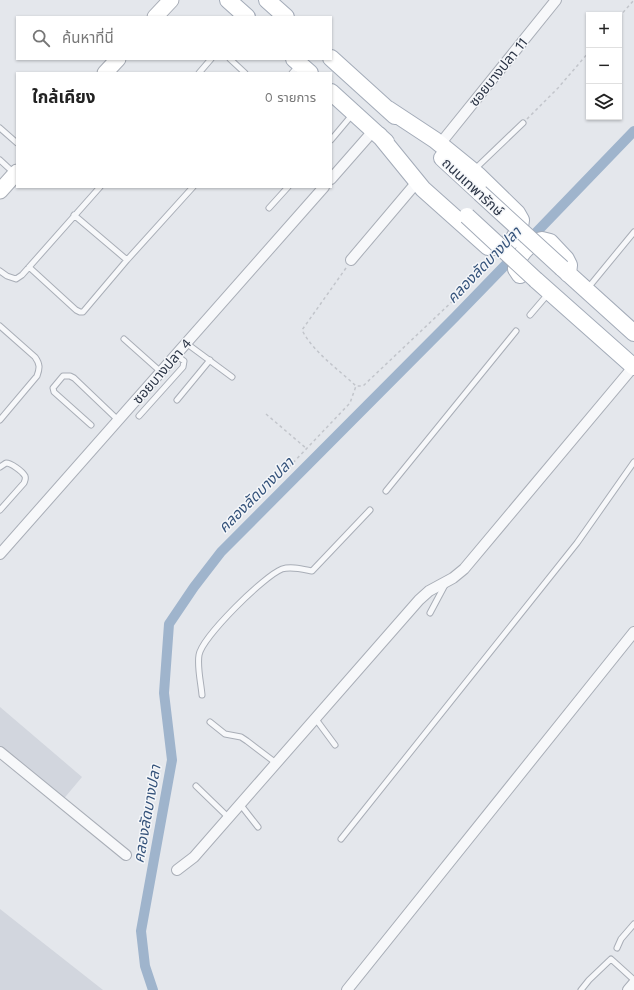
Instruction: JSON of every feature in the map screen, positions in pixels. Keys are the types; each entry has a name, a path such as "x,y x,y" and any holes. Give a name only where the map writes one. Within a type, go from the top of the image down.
{"main road":[{"path":"228,0 246,16"},
{"path":"267,0 285,16"},
{"name":"ถนนเทพารักษ์","path":"332,59 587,291 634,331"},
{"name":"ถนนเทพารักษ์","path":"332,93 543,286 634,366"},
{"path":"376,132 423,189 488,247 501,247 513,240 520,227 521,220 516,213 472,171 440,144 388,109"},
{"path":"543,286 535,287 520,275 516,268 517,260 533,242 542,240 550,242 566,259 569,265 565,271"}],"street":[{"path":"156,16 171,0"},
{"name":"ซอยบางปลา 11","path":"440,144 556,0"},
{"path":"106,72 117,60"},
{"path":"332,178 376,132"},
{"path":"0,191 16,173"},
{"path":"351,260 417,182"},
{"name":"ซอยบางปลา 4","path":"0,554 323,188"},
{"path":"177,870 194,857 418,600 428,590 459,574 634,366"},
{"path":"348,990 634,632"},
{"path":"0,752 126,855"},
{"path":"628,990 634,981"}],"lane":[{"path":"200,72 210,60"},
{"path":"231,60 244,72"},
{"path":"332,139 354,113"},
{"path":"472,171 523,123"},
{"path":"0,128 16,142"},
{"path":"0,160 16,173"},
{"path":"0,271 7,276 16,279 29,267 99,188"},
{"path":"29,267 80,312 83,312 127,260 192,188"},
{"path":"269,208 287,188"},
{"path":"74,215 127,260"},
{"path":"587,291 634,232"},
{"path":"530,315 543,286"},
{"path":"0,326 35,357 39,363 40,369 37,376 0,420"},
{"path":"386,491 516,331"},
{"path":"124,339 161,372"},
{"path":"186,343 232,377"},
{"path":"139,416 183,367 184,361 176,355"},
{"path":"177,400 210,360"},
{"path":"91,425 54,392 54,386 63,376 70,376 74,378 118,420"},
{"path":"341,839 577,543 634,462"},
{"path":"0,467 6,463 10,463 25,475 24,483 0,510"},
{"path":"202,695 199,655 207,640 235,608 276,572 283,569 294,568 312,571 370,510"},
{"path":"430,613 448,581"},
{"path":"314,718 335,745"},
{"path":"210,722 225,734 241,737 276,763"},
{"path":"196,786 228,817"},
{"path":"240,804 258,827"},
{"path":"617,948 621,939 634,924"},
{"path":"581,990 611,958 634,981"}],"path":[{"path":"622,14 634,0"},
{"path":"523,123 558,88 586,55"},
{"path":"351,260 302,330 305,336 319,352 356,386 363,386 458,296"},
{"path":"289,467 350,403 356,386"},
{"path":"266,414 307,449"}],"shaded area":[{"path":"0,707 82,777 61,802 0,752"},
{"path":"0,909 103,990 0,990"}],"waterway":[{"name":"คลองลัดบางปลา","path":"527,242 634,131"},
{"name":"คลองลัดบางปลา","path":"153,990 145,966 141,931 172,760 164,693 169,624 194,587 221,552 516,254"}]}
